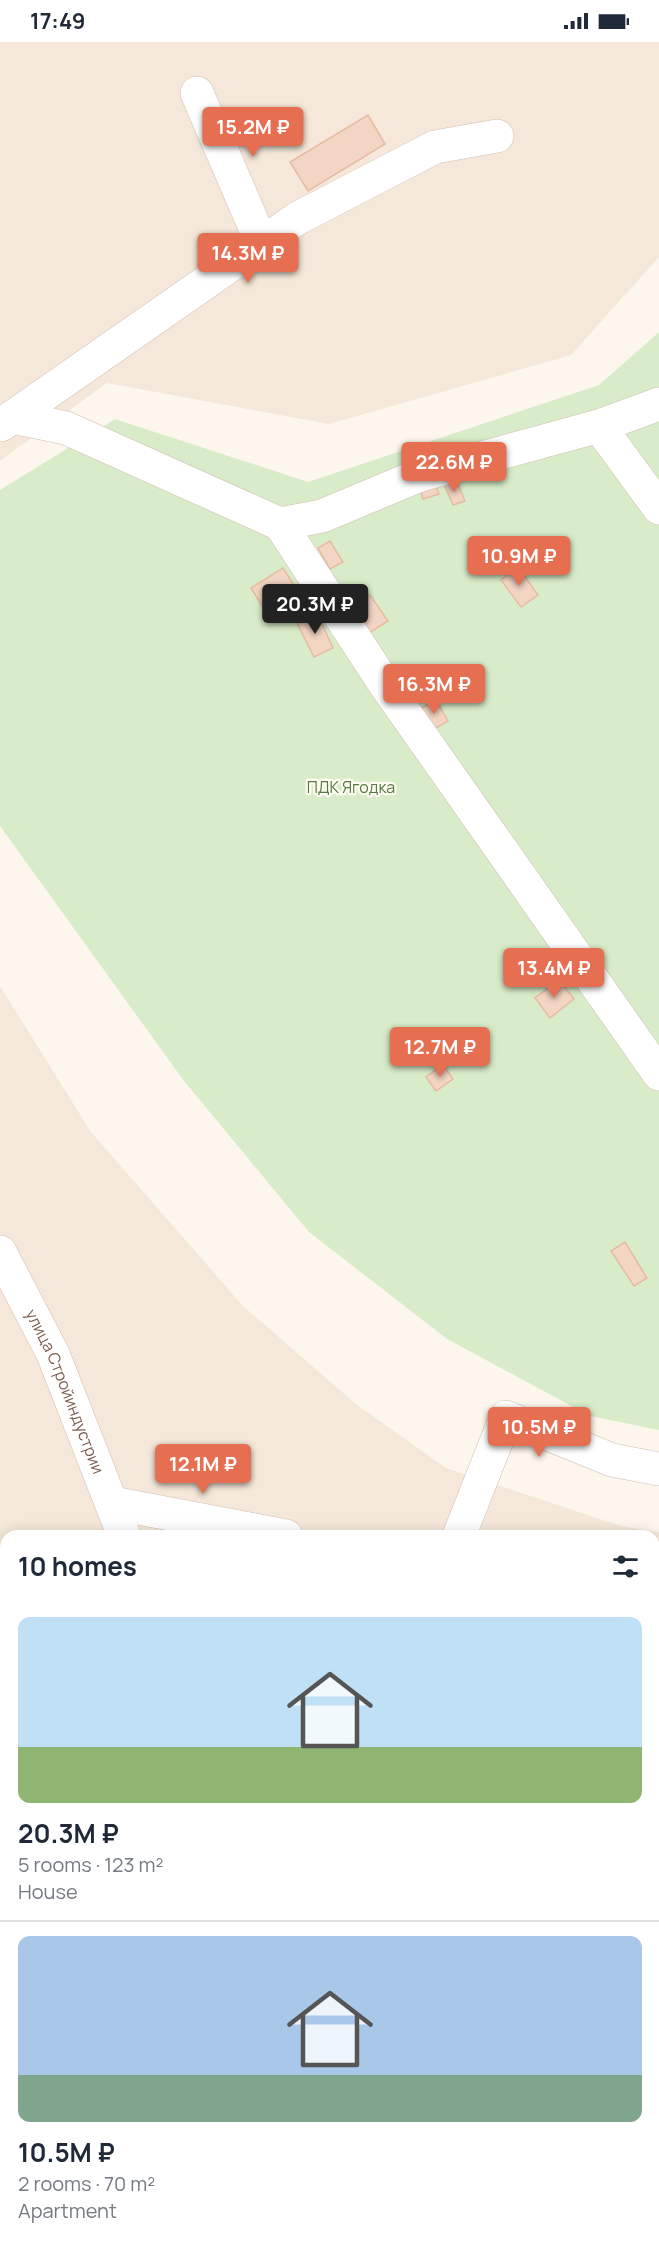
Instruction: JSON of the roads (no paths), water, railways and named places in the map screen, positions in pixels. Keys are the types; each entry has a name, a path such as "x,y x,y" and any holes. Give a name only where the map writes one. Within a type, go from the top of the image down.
{"street":[{"path":"197,93 262,244"},
{"path":"7,421 298,218 435,147 497,136"},
{"path":"280,524 322,516 420,475 599,426 659,404"},
{"path":"7,421 66,428 280,524 384,682 659,1074"},
{"path":"599,426 659,508"},
{"name":"улица Стройиндустрии","path":"0,1252 53,1354 122,1530"},
{"path":"461,1530 506,1417 612,1460 659,1469"},
{"path":"113,1530 112,1503 254,1530"}],"park label":[{"name":"ПДК Ягодка","path":"351,787"}]}
